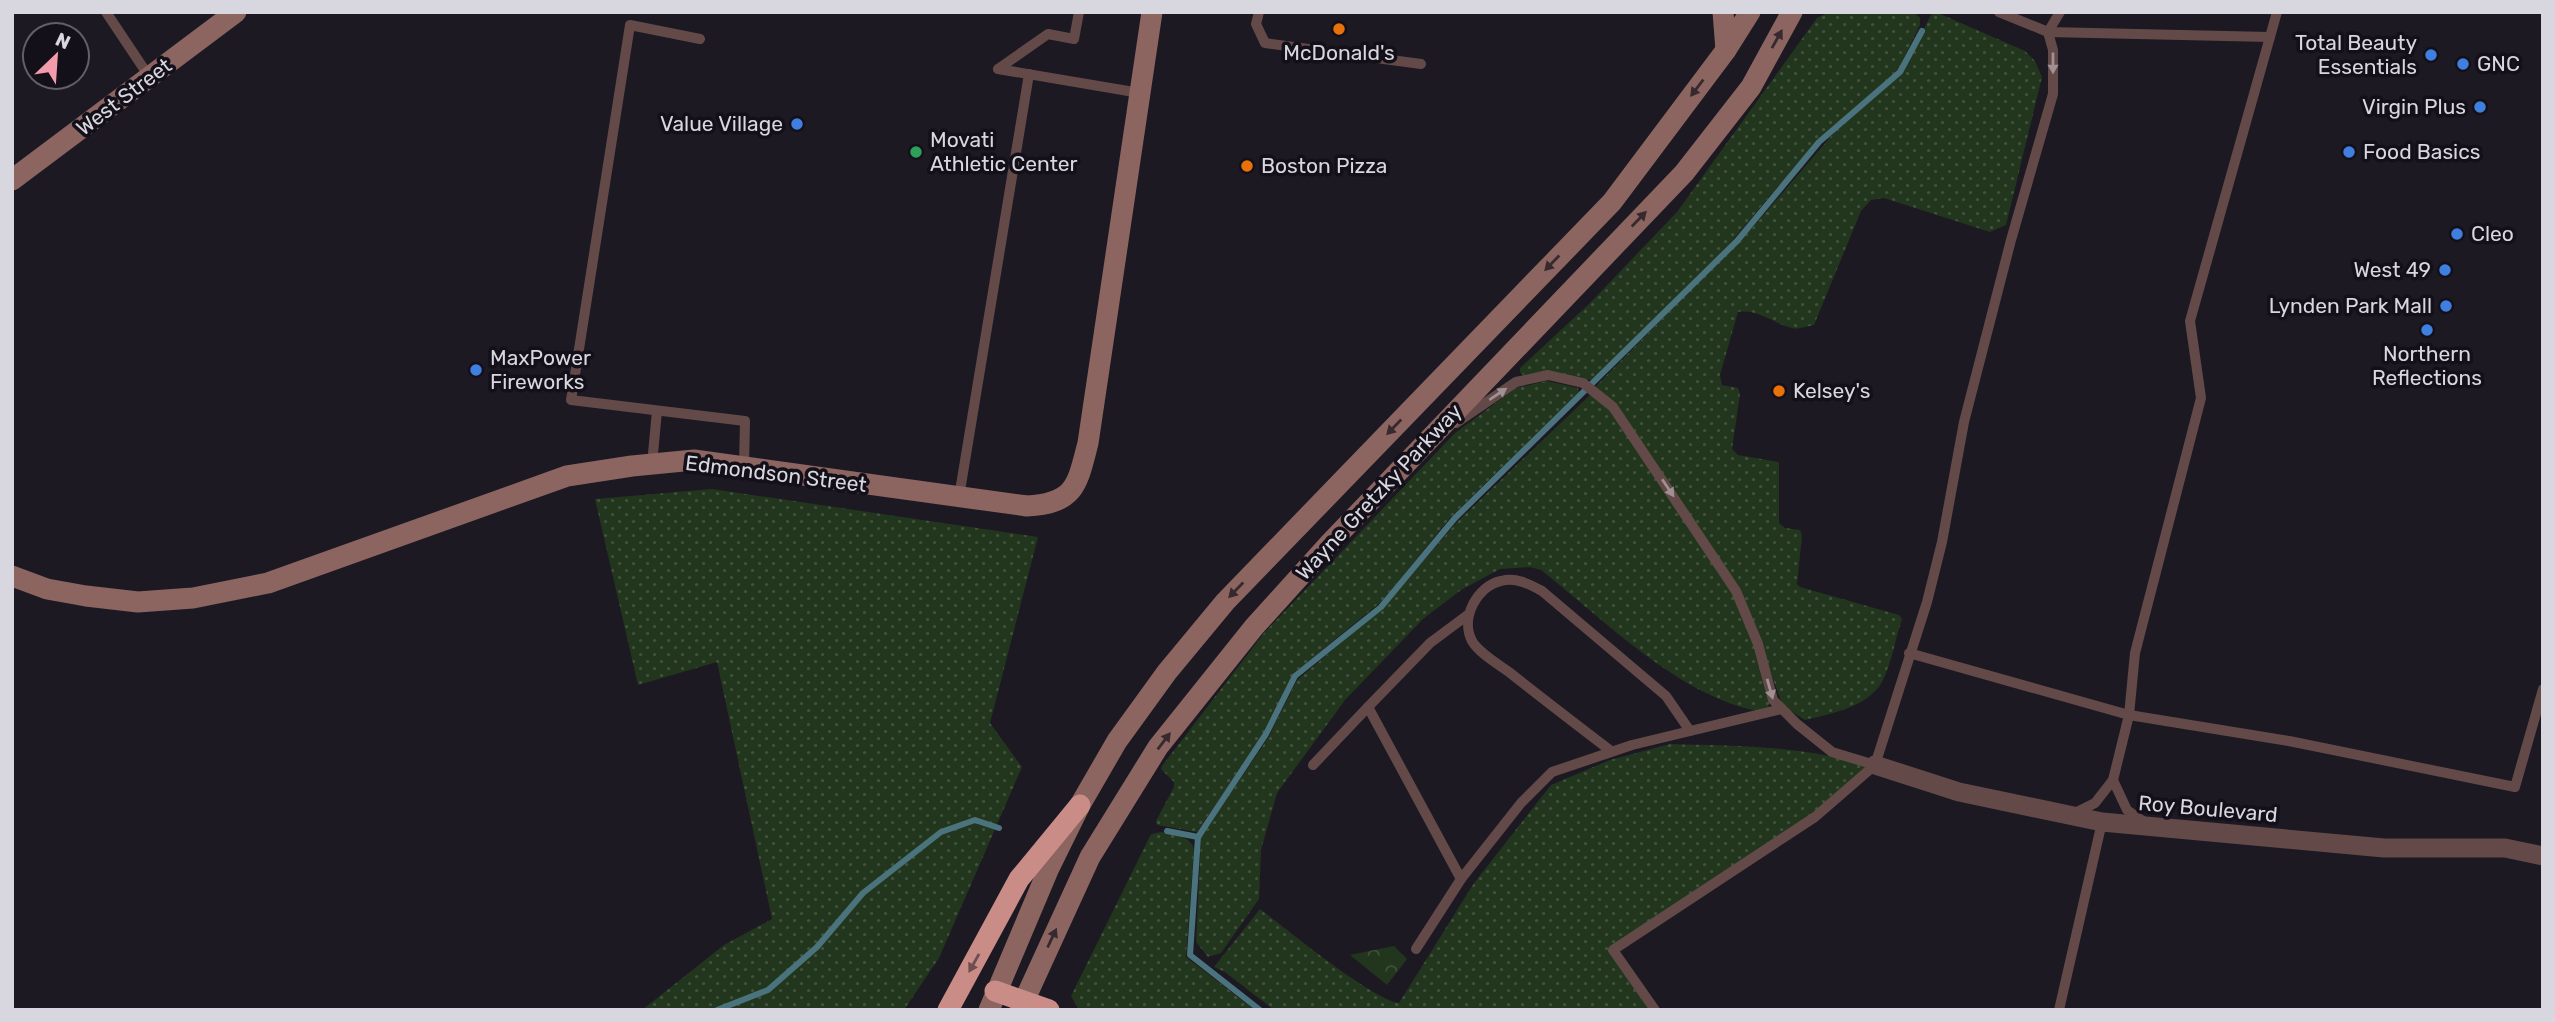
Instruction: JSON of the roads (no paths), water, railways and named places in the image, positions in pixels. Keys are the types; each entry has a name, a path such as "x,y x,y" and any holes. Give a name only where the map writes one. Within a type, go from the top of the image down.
{"highway":[{"path":"948,1010 1019,880 1080,805"},
{"path":"992,1000 1049,1010"}],"main road":[{"name":"West Street","path":"12,180 236,12"},
{"name":"Edmondson Street","path":"12,576 47,589 86,596 138,602 193,598 268,583 567,476 694,460 1027,506 1052,504 1070,492 1080,472 1088,443 1152,12"},
{"path":"1723,12 1726,50"},
{"name":"Wayne Gretzky Parkway","path":"992,1000 1049,868 1080,805 1117,741 1167,672 1225,602 1612,202 1726,50 1750,12"},
{"name":"Wayne Gretzky Parkway","path":"1021,1005 1090,857 1158,747 1254,627 1421,447 1684,173 1751,87 1792,12"}],"street":[{"name":"Roy Boulevard","path":"1875,765 1959,792 2102,822 2384,848 2505,848 2543,856"}],"lane":[{"path":"106,12 150,78"},
{"path":"1079,12 1074,38 1048,34 998,69 1140,93"},
{"path":"1259,12 1256,24 1265,43 1421,64"},
{"path":"2000,12 2048,32 2270,37"},
{"path":"1655,1010 1614,950 1815,817 1875,765 1927,601 1942,542 1964,422 2011,240 2053,94 2053,50 2048,32 2060,12"},
{"path":"2070,815 2095,803 2113,780 2129,715 2135,653 2201,398 2190,321 2277,12"},
{"path":"700,39 630,25 571,400 745,421 744,467"},
{"path":"959,497 1029,74"},
{"path":"1421,447 1516,382 1548,375 1584,383 1613,407 1737,591 1758,644 1773,700 1832,752 1875,765"},
{"path":"652,464 657,411"},
{"path":"1611,751 1472,640 1469,614 1477,598 1491,584 1503,580 1528,583 1542,591 1666,696 1690,731"},
{"path":"1313,765 1430,643 1469,614"},
{"path":"1909,653 2129,715 2289,741 2515,787 2543,688"},
{"path":"1368,707 1461,879"},
{"path":"1416,949 1461,879 1521,803 1552,772 1611,751 1782,709"},
{"path":"2113,780 2127,810 2150,827"},
{"path":"2059,1010 2102,822"}],"waterway":[{"path":"1260,1010 1190,955 1198,837 1266,734 1295,676 1381,607 1455,518 1737,241 1819,142 1900,72 1922,31"},
{"path":"717,1010 768,990 817,947 863,893 941,832 975,820 999,828"},
{"path":"1167,831 1198,837"}],"place":[{"name":"McDonald's","path":"1339,29"},
{"name":"Total Beauty Essentials","path":"2431,55"},
{"name":"GNC","path":"2463,64"},
{"name":"Virgin Plus","path":"2480,107"},
{"name":"Value Village","path":"797,124"},
{"name":"Movati Athletic Center","path":"916,152"},
{"name":"Food Basics","path":"2349,152"},
{"name":"Boston Pizza","path":"1247,166"},
{"name":"Cleo","path":"2457,234"},
{"name":"West 49","path":"2445,270"},
{"name":"Lynden Park Mall","path":"2446,306"},
{"name":"Northern Reflections","path":"2427,330"},
{"name":"MaxPower Fireworks","path":"476,370"},
{"name":"Kelsey's","path":"1779,391"}]}
